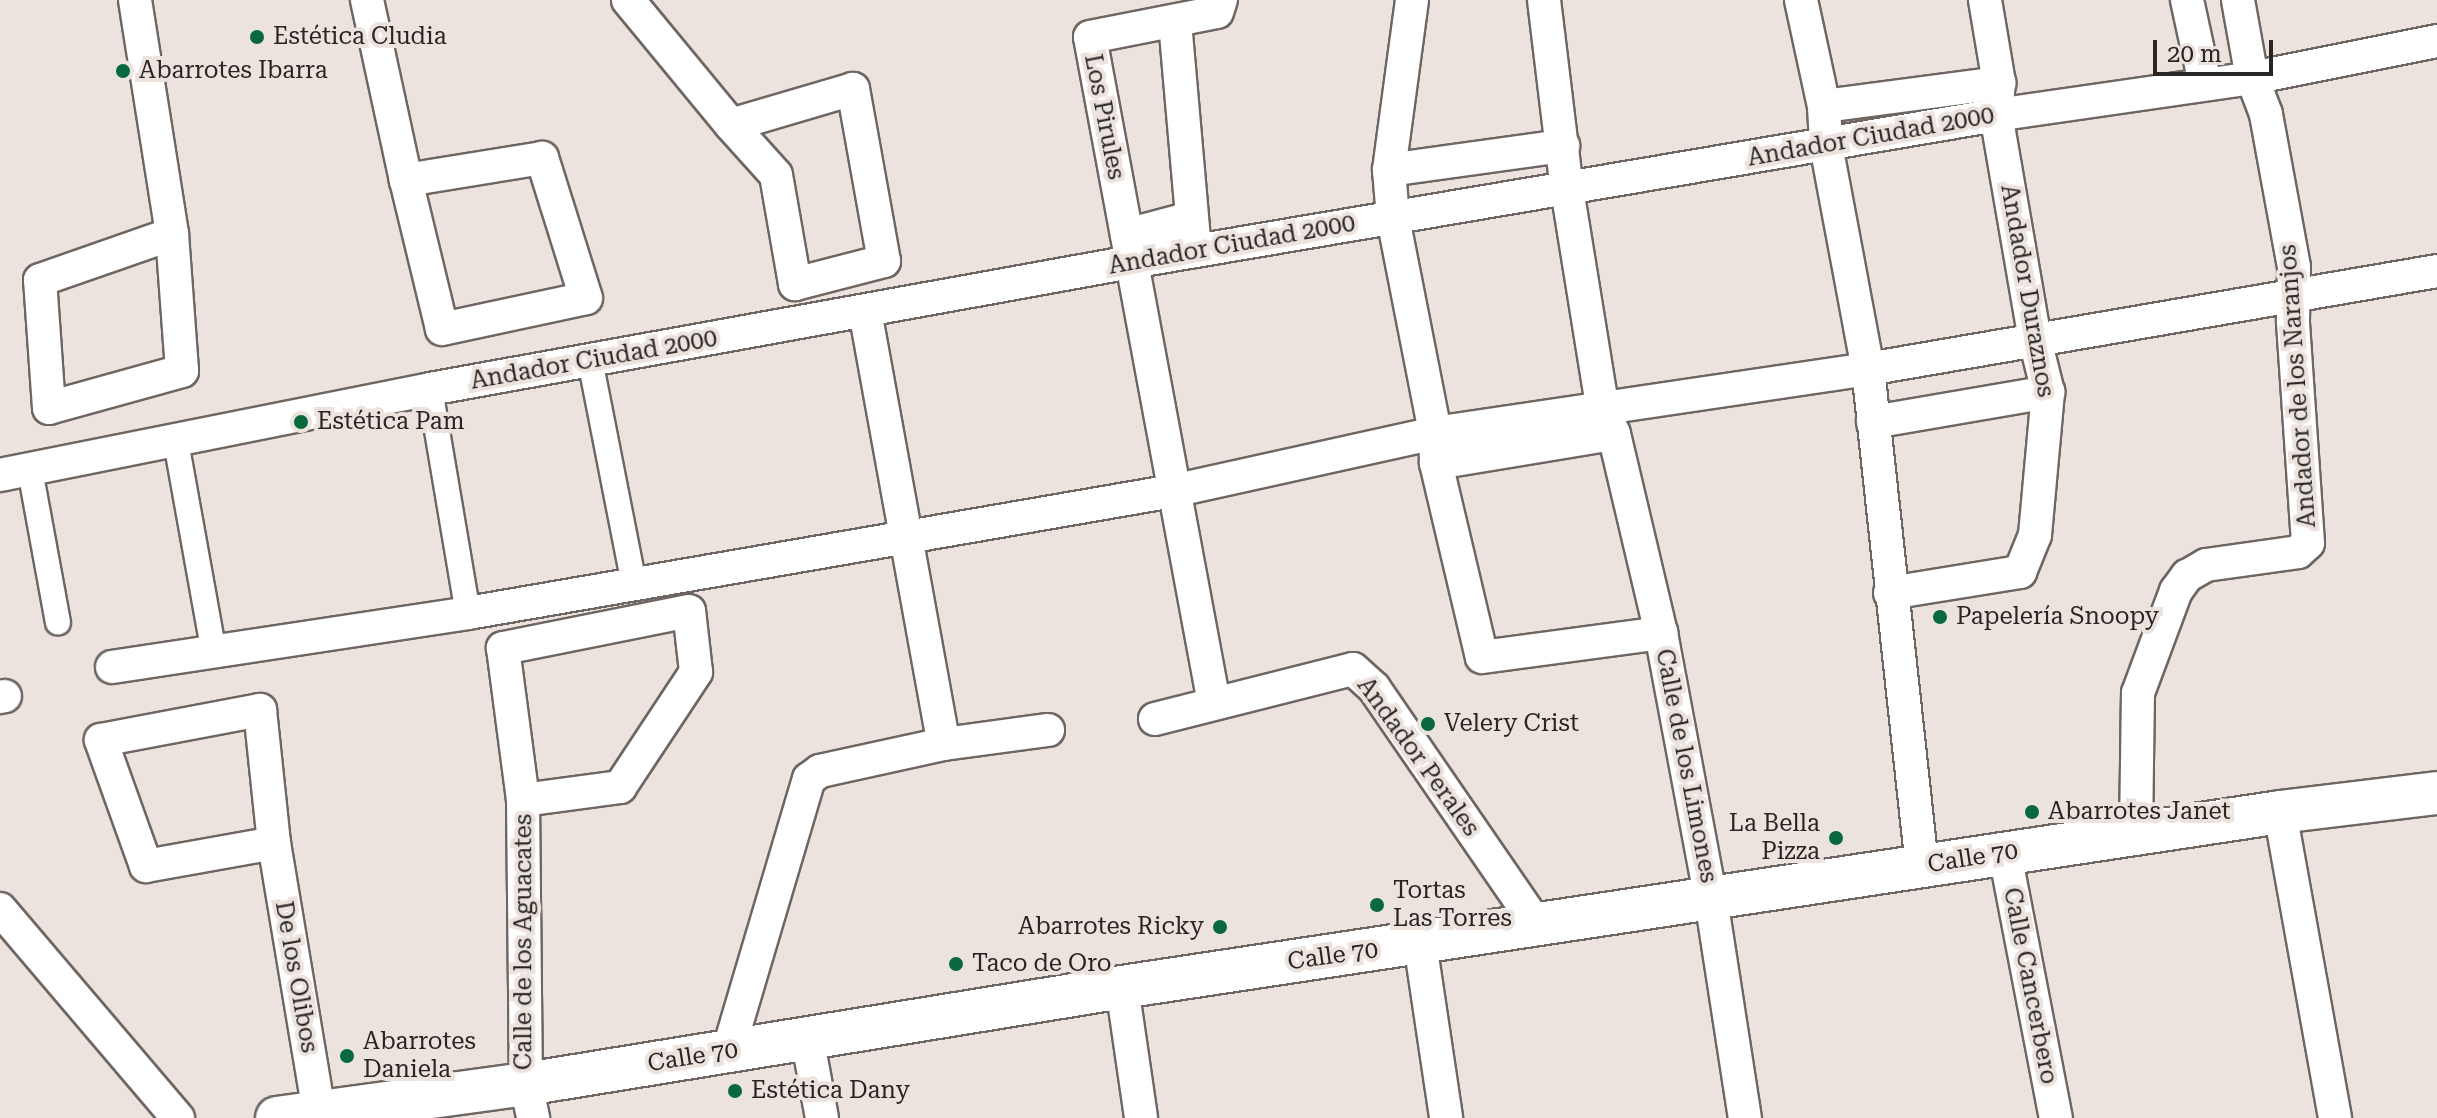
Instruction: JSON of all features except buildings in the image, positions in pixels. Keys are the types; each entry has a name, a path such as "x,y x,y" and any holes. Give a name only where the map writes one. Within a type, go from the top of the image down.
{"street":[{"path":"135,0 172,234 182,371 49,408 40,280 172,234"},
{"path":"367,0 406,180 442,329 586,298 542,158 406,180"},
{"path":"628,0 731,125 776,175 795,284 884,261 853,89 731,125"},
{"name":"Los Pirules","path":"1129,248 1090,37 1217,12 1221,0"},
{"path":"1412,0 1389,170 1393,218 1435,448"},
{"name":"Calle de los Limones","path":"1544,0 1567,189 1608,420 1661,633 1711,899 1745,1118"},
{"path":"1801,0 1824,106 1826,145 1868,369 1922,866"},
{"name":"Andador Duraznos","path":"1890,593 2020,572 2035,535 2048,392 2035,340 1996,115 1999,83 1985,0"},
{"path":"2187,0 2205,83"},
{"name":"Andador de los Naranjos","path":"2136,834 2138,693 2176,591 2187,576 2206,565 2298,552 2308,543 2293,296 2294,267 2266,114 2252,78 2238,0"},
{"path":"1175,22 1195,251"},
{"name":"Andador Ciudad 2000","path":"15,473 430,389 865,311 1129,248 1195,251 1996,115 2252,78 2437,41"},
{"path":"1824,106 1999,83"},
{"path":"1389,170 1563,146"},
{"path":"1191,218 1129,248 1214,703"},
{"path":"112,667 214,654 468,613 1173,491 1608,420 1868,369 2437,271"},
{"path":"865,311 944,744"},
{"path":"590,360 634,584"},
{"path":"430,389 468,613"},
{"path":"1873,422 2048,392"},
{"path":"176,442 214,654"},
{"name":"Calle de los Limones","path":"1435,448 1482,657 1661,633"},
{"path":"15,473 58,622"},
{"name":"Calle de los Aguacates","path":"523,800 620,787 696,672 689,611 503,648 523,800 529,1101"},
{"name":"Andador Perales","path":"1155,719 1353,669 1374,688 1537,925"},
{"name":"De los Olibos","path":"274,843 146,866 101,740 260,710 274,843 319,1112"},
{"path":"728,1052 809,779 820,771 944,744 1048,730"},
{"name":"Calle 70","path":"277,1118 319,1112 529,1101 728,1052 807,1037 2280,812 2437,793"},
{"path":"2280,812 2335,1118"},
{"name":"Calle Cancerbero","path":"2005,854 2056,1118"},
{"path":"0,909 178,1118"},
{"path":"1420,943 1446,1118"},
{"path":"1122,987 1141,1118"},
{"path":"807,1037 822,1118"}],"place":[{"name":"Estética Cludia","path":"257,37"},
{"name":"Abarrotes Ibarra","path":"123,71"},
{"name":"Estética Pam","path":"301,422"},
{"name":"Papelería Snoopy","path":"1940,617"},
{"name":"Velery Crist","path":"1428,724"},
{"name":"Abarrotes Janet","path":"2032,812"},
{"name":"La Bella Pizza","path":"1836,838"},
{"name":"Tortas Las Torres","path":"1377,905"},
{"name":"Abarrotes Ricky","path":"1220,927"},
{"name":"Taco de Oro","path":"956,964"},
{"name":"Abarrotes Daniela","path":"347,1056"},
{"name":"Estética Dany","path":"735,1091"}]}
